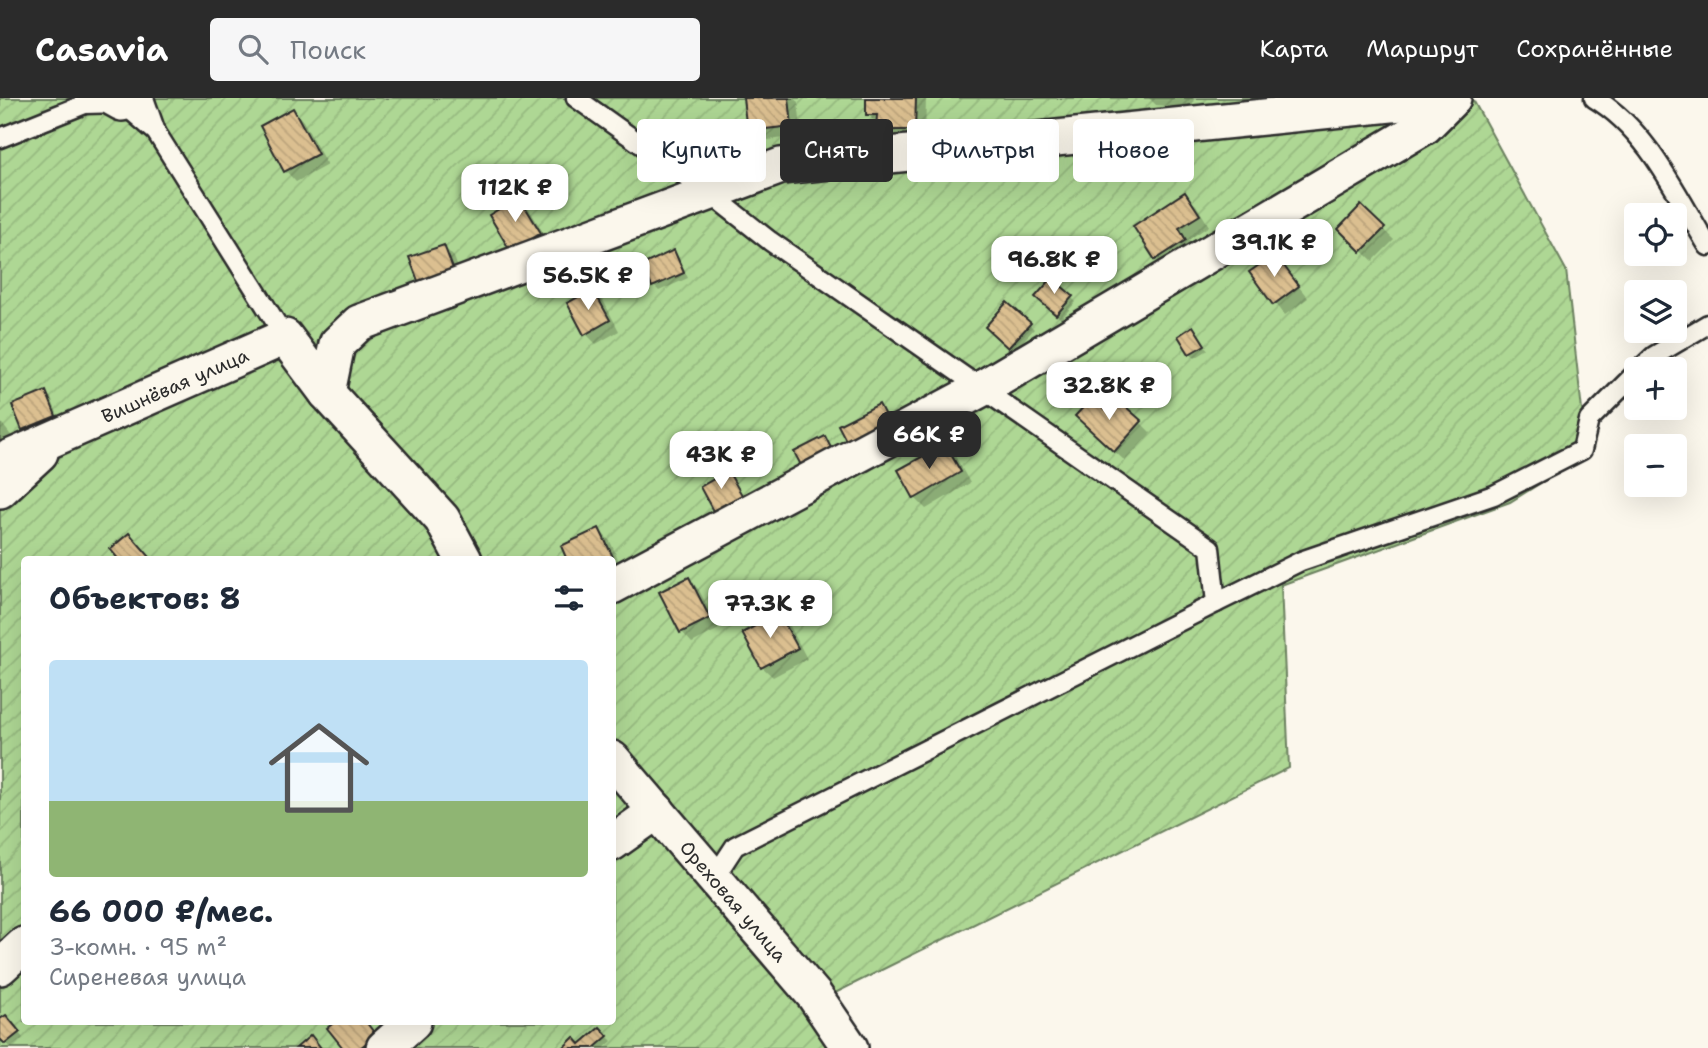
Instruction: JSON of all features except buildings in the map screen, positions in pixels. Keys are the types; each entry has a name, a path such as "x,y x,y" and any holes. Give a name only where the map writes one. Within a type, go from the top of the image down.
{"street":[{"path":"327,393 337,344 359,323 781,166 1401,103 1420,98"},
{"path":"616,584 981,389 1425,126 1453,98"},
{"path":"285,337 327,393 442,519 462,556"},
{"name":"Вишнёвая улица","path":"0,462 285,337"},
{"path":"0,491 52,441"},
{"name":"Ореховая улица","path":"616,764 814,995 849,1048"},
{"path":"616,840 657,811"},
{"path":"0,967 21,948"},
{"path":"384,1048 410,1025"}],"lane":[{"path":"576,98 708,192 770,241 1210,548 1216,603"},
{"path":"1594,98 1612,109 1648,148 1708,246"},
{"path":"0,138 85,104 126,100 156,132 285,337"},
{"path":"1653,357 1708,324"},
{"path":"714,878 734,846 1301,561 1494,495 1582,450 1589,419 1624,385"}],"green space":[{"path":"0,98 1472,98 1566,270 1587,454 1510,502 1281,585 1289,768 835,993 867,1048 0,1048"}]}
